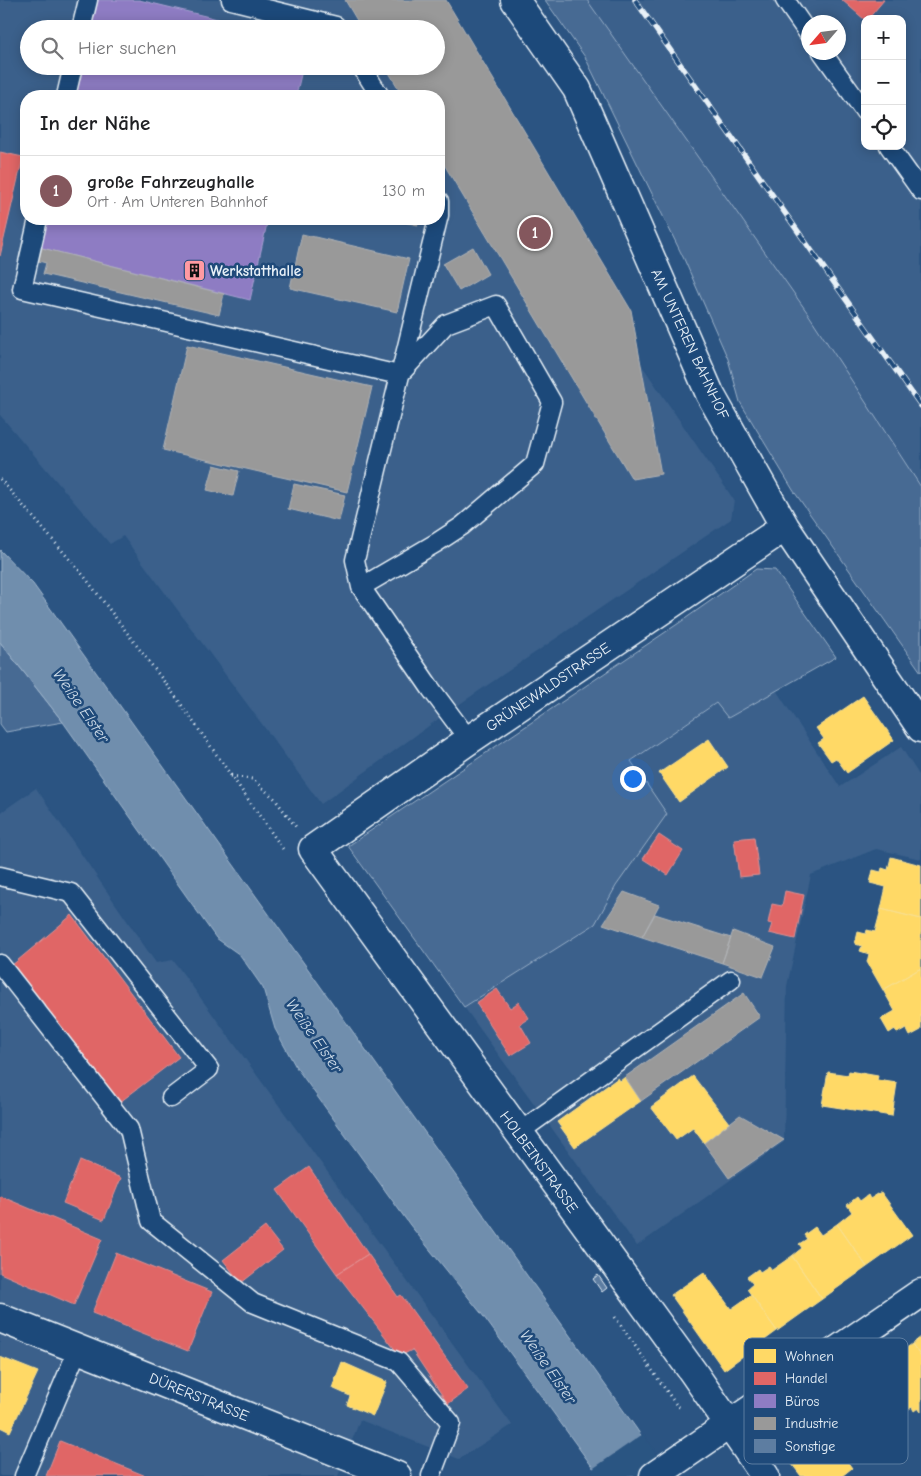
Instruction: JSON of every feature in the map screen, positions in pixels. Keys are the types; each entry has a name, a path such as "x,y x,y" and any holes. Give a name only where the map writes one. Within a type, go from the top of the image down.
{"street":[{"name":"AM UNTEREN BAHNHOF","path":"515,0 578,90 710,394 785,527 921,728"},
{"name":"GRÜNEWALDSTRASSE","path":"313,849 469,740 785,527"},
{"name":"HOLBEINSTRASSE","path":"313,849 693,1372 744,1446"},
{"path":"856,1338 921,1293"},
{"name":"DÜRERSTRASSE","path":"0,1318 78,1349 358,1469 397,1476"},
{"path":"654,1476 744,1416"},
{"name":"HOLBEINSTRASSE","path":"757,1464 765,1476"}],"lane":[{"path":"83,20 88,0"},
{"path":"231,0 312,20"},
{"path":"785,0 801,23"},
{"path":"828,60 861,106"},
{"path":"67,90 70,75"},
{"path":"367,75 376,90"},
{"path":"892,150 921,190"},
{"path":"37,225 22,289 399,375"},
{"path":"436,225 355,560 361,587 431,689 469,740"},
{"path":"361,587 462,526 535,464 552,402 496,305 446,324 399,375"},
{"path":"0,876 71,893 210,1068 171,1098"},
{"path":"0,964 129,1129 151,1221 253,1303 398,1362 451,1423 430,1476"},
{"path":"518,1133 731,980"},
{"path":"24,1476 78,1349"}],"path":[{"path":"0,479 84,576 178,700"},
{"path":"231,776 252,779 274,798 313,849"}],"shaded area":[{"path":"0,0 446,0 631,310 641,364 734,500 731,519 448,712 321,804 123,536 110,544 0,415"},
{"path":"545,0 587,0 807,312 921,487 921,672 793,490 740,402 728,359 684,259 585,57"},
{"path":"587,0 921,0 921,487 807,312"},
{"path":"756,569 775,570 836,657 728,718 716,703 631,761 667,814 616,886 595,924 464,1007 348,846"},
{"path":"0,642 63,722 6,732 0,724"},
{"path":"776,690 840,787 901,747 921,778 921,859 876,849 811,875 787,986 784,1142 637,1246 464,1007 595,924 616,886 630,761 717,703 729,717"},
{"path":"36,788 156,963 173,960 512,1425 459,1459 360,1420 338,1476 0,1476 0,813"}],"water":[{"name":"Weiße Elster","path":"0,550 33,584 636,1428 668,1476 599,1476 481,1313 410,1225 296,1067 275,1029 263,988 240,955 216,938 63,722 0,642"}],"pier":[{"path":"643,1434 670,1476 596,1476 591,1470"}],"building: Wohnen":[{"path":"863,696 894,740 847,773 836,758 831,761 818,743 824,739 816,728"},
{"path":"709,739 728,767 679,802 659,773"},
{"path":"891,857 921,865 921,919 881,909 886,887 870,883 873,870 881,872 882,868 888,870"},
{"path":"881,909 921,919 921,968 883,990 867,962 869,954 860,951 862,946 855,944 858,932 866,934 867,930 875,932"},
{"path":"921,968 921,1030 910,1036 906,1028 897,1033 895,1029 889,1033 881,1019 895,1011 883,990"},
{"path":"849,1071 878,1076 877,1080 897,1083 892,1116 822,1105 828,1072 848,1075"},
{"path":"693,1076 729,1123 704,1143 693,1128 676,1140 651,1107"},
{"path":"625,1077 641,1101 575,1147 557,1122 618,1078 620,1081"},
{"path":"881,1192 912,1235 867,1267 837,1224 852,1212 847,1205 857,1197 860,1201 868,1195 870,1199"},
{"path":"837,1224 867,1267 822,1299 792,1256 802,1248 799,1244 807,1239 804,1235 815,1227 821,1235"},
{"path":"792,1256 822,1299 777,1331 747,1289 753,1284 747,1277 758,1269 760,1272 769,1266 772,1270"},
{"path":"704,1272 731,1309 751,1295 777,1331 767,1338 744,1338 744,1355 724,1370 671,1295"},
{"path":"921,1337 921,1357 912,1344"},
{"path":"912,1344 921,1357 921,1412 918,1408 914,1411 912,1407 908,1410 908,1347"},
{"path":"0,1357 38,1372 10,1432 0,1427"},
{"path":"342,1362 387,1382 373,1416 347,1405 350,1396 332,1388"},
{"path":"792,1464 849,1464 852,1468 842,1476 801,1476"}],"building: Handel":[{"path":"842,0 884,0 871,15 861,15 861,17"},
{"path":"0,152 20,156 20,170 0,256"},
{"path":"659,835 683,851 668,875 643,859"},
{"path":"754,837 759,875 739,877 734,839"},
{"path":"785,891 804,895 795,939 769,933 772,924 768,923 772,904 782,906"},
{"path":"72,915 179,1057 120,1102 11,966"},
{"path":"497,989 510,1008 519,1002 529,1018 520,1024 531,1043 510,1056 476,1003"},
{"path":"80,1161 121,1178 104,1220 63,1203"},
{"path":"309,1167 368,1254 337,1274 277,1190"},
{"path":"0,1196 102,1239 74,1305 0,1273"},
{"path":"265,1227 283,1250 241,1283 223,1260"},
{"path":"116,1253 212,1292 188,1351 92,1313"},
{"path":"368,1254 398,1297 401,1295 468,1389 448,1404 412,1350 400,1356 337,1274"},
{"path":"60,1441 146,1476 46,1476"}],"building: Büros":[{"path":"95,0 139,0 222,20 90,20"},
{"path":"77,75 301,75 297,90 74,90"},
{"name":"Werkstatthalle","path":"44,225 267,225 250,300 38,247"}],"building: Industrie":[{"path":"345,0 446,0 631,310 661,474 632,479 445,166 445,90 399,90 390,75 445,75 445,20 357,20"},
{"path":"302,234 409,259 397,312 290,288"},
{"path":"38,247 224,294 219,315 43,274 46,263 35,260"},
{"path":"473,247 488,274 459,291 443,264"},
{"path":"187,345 372,387 347,492 163,450"},
{"path":"214,465 239,471 233,496 207,490"},
{"path":"294,484 345,495 339,521 288,509"},
{"path":"624,892 659,905 642,937 603,924"},
{"path":"655,914 731,938 722,963 642,937"},
{"path":"733,931 775,947 763,977 722,963"},
{"path":"744,993 760,1017 641,1101 625,1077"},
{"path":"740,1115 784,1140 729,1178 704,1143"}],"building: Sonstige":[{"path":"598,1275 607,1288 602,1292 593,1279"}],"railway":[{"path":"635,0 921,406"}],"place":[{"name":"große Fahrzeughalle","path":"535,233"},
{"name":"Werkstatthalle","path":"194,271"}]}
